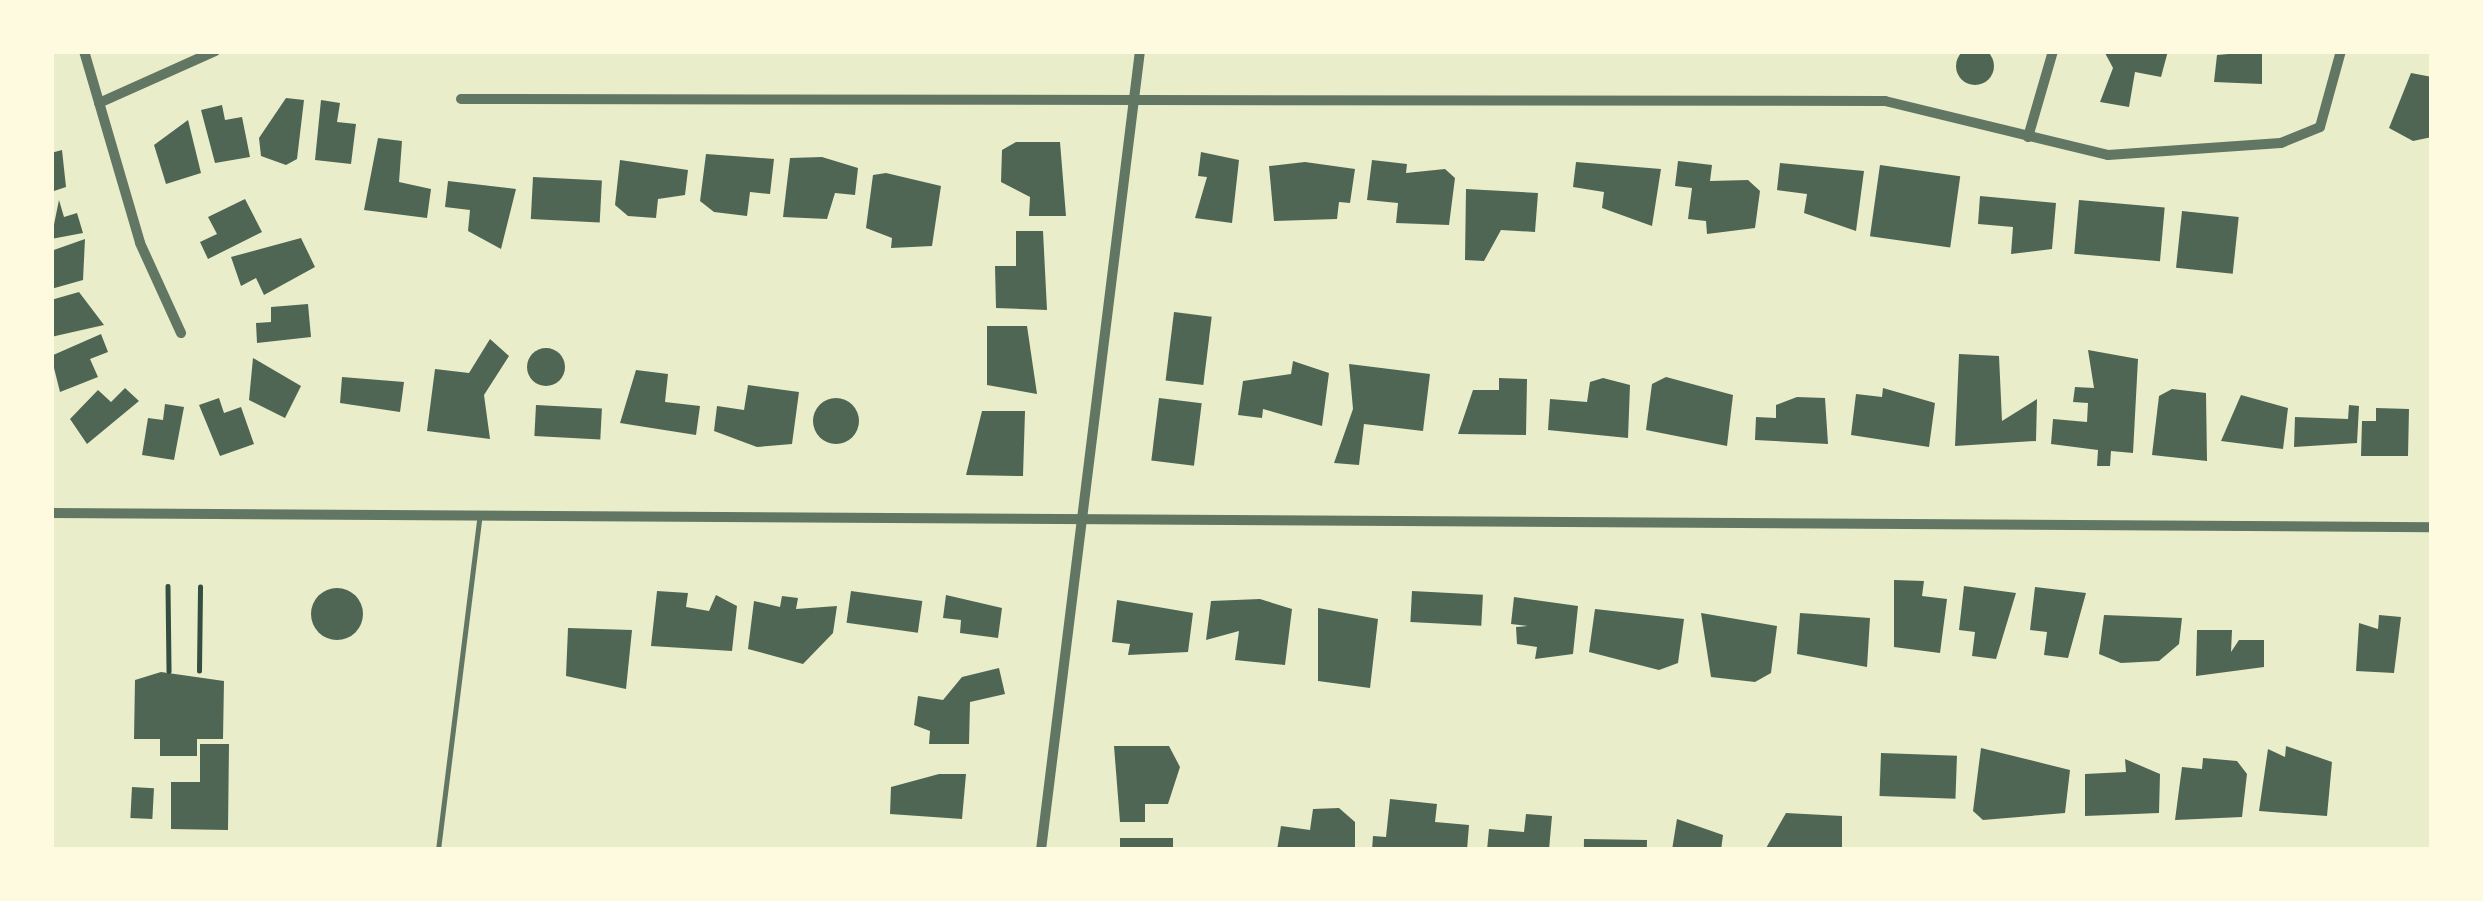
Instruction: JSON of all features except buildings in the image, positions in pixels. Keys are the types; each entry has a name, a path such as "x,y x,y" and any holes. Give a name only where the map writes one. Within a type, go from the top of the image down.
{"street":[{"path":"84,51 140,243 181,333"},
{"path":"99,103 214,51"},
{"path":"1041,850 1141,51"},
{"path":"2028,137 2053,51"},
{"path":"461,99 1885,101 2108,155 2281,143 2320,127 2341,51"},
{"path":"51,513 2432,527"}],"lane":[{"path":"438,850 480,514"}],"path":[{"path":"168,586 170,671"},
{"path":"199,671 200,587"}]}
